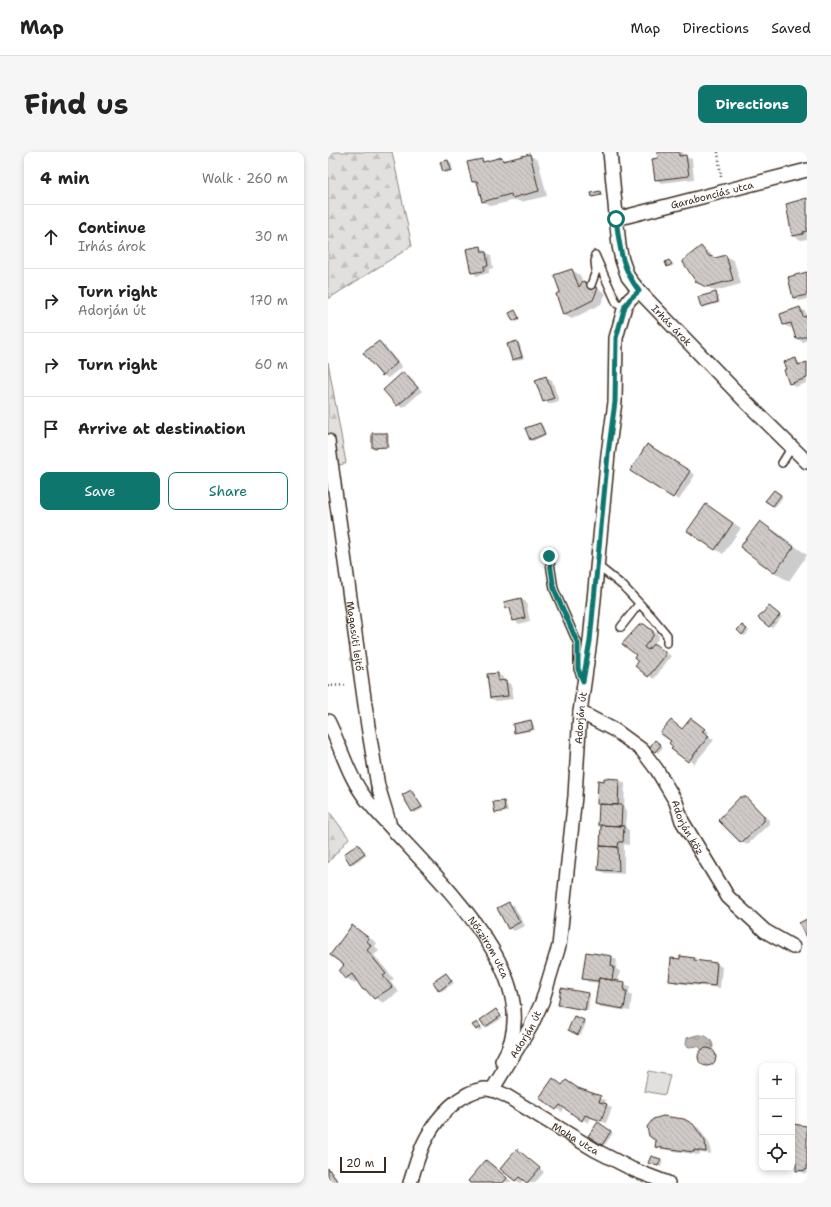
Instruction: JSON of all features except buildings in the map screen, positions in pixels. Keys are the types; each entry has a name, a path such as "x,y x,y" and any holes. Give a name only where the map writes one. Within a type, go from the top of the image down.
{"street":[{"name":"Irhás árok","path":"610,152 616,219 622,260 628,277 639,291 807,462"},
{"name":"Garabonciás utca","path":"616,219 807,170"},
{"name":"Adorján út","path":"488,1089 531,1026 542,1002 559,946 575,796 583,681 590,641 608,454 615,402 616,372 614,350 617,330 625,306 639,291"},
{"name":"Magasúti lejtő","path":"328,441 362,684 378,786 392,829"},
{"name":"Adorján köz","path":"580,712 616,731 642,750 657,770 676,802 682,820 728,897 765,931 793,947"},
{"name":"Nőszirom utca","path":"328,721 336,737 348,771 357,786 392,829 459,901 486,938 499,962 513,1004 512,1035 505,1056 488,1089"},
{"path":"410,1183 427,1137 450,1106 467,1094 488,1089"},
{"name":"Moha utca","path":"488,1089 505,1095 595,1150 634,1170 668,1183"}],"lane":[{"path":"590,285 596,271 595,255 617,304 625,306"},
{"path":"782,463 792,447"},
{"path":"549,556 554,589 578,644 578,669 583,681"},
{"path":"598,566 623,586 653,618 667,635 667,643"},
{"path":"621,627 639,604"}],"path":[{"path":"718,152 723,192"},
{"path":"328,686 362,684"}],"green space":[{"path":"328,152 392,152 412,246 328,299"},
{"path":"328,362 346,463 328,469"},
{"path":"328,810 349,838 328,863"},
{"path":"648,1071 670,1075 665,1095 644,1091"}],"water":[{"path":"703,1035 710,1039 713,1047 710,1051 704,1052 698,1046 689,1047 686,1045 687,1038"}],"route":[{"path":"549,556 554,589 578,644 578,669 583,681 590,641 608,454 615,402 616,372 614,350 617,330 625,306 639,291 628,277 622,260 616,219"}]}
